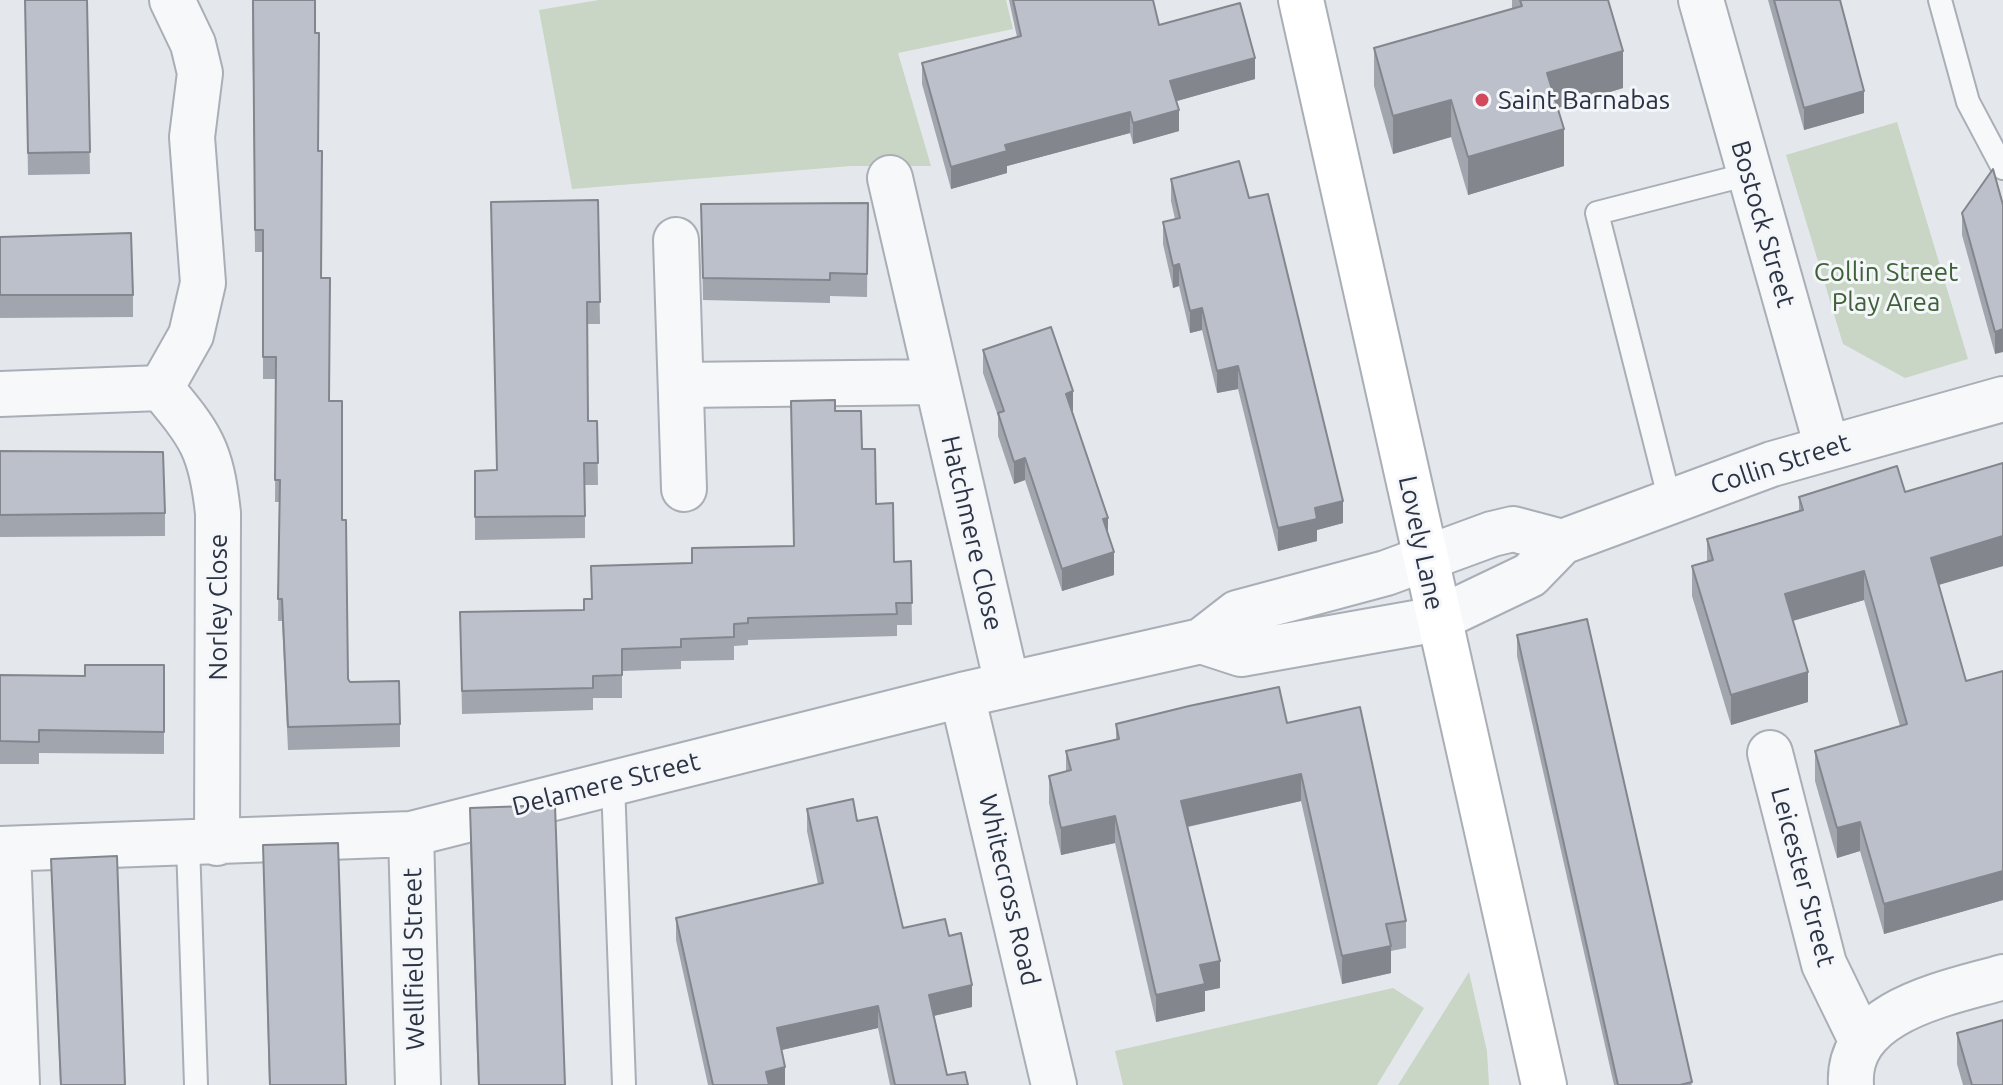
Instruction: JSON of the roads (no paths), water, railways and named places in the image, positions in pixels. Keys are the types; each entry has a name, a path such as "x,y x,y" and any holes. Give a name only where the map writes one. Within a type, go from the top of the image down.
{"street":[{"path":"0,394 161,388 191,335 203,283 192,137 200,73 193,44 172,0"},
{"name":"Lovely Lane","path":"1301,0 1544,1085"},
{"name":"Bostock Street","path":"1701,0 1827,447"},
{"name":"Hatchmere Close","path":"890,178 1007,684"},
{"path":"676,240 684,489"},
{"path":"681,385 937,382"},
{"name":"Norley Close","path":"161,388 195,429 213,467 218,513 202,843"},
{"name":"Collin Street","path":"1438,619 1530,575 1562,542 1827,447 2003,399"},
{"path":"1426,559 1513,529 1562,542"},
{"name":"Delamere Street","path":"4,849 411,834 1007,684 1201,641 1237,613 1426,559"},
{"path":"1201,641 1241,654 1438,619"},
{"name":"Whitecross Road","path":"962,695 1054,1085"},
{"name":"Leicester Street","path":"1770,753 1824,964 1862,1042"},
{"name":"Wellfield Street","path":"411,834 418,1085"},
{"path":"4,849 17,1085"},
{"path":"1851,1085 1862,1042 1888,1017 1930,999 2003,977"}],"lane":[{"path":"1940,0 1968,102 2003,168"},
{"path":"1670,501 1597,213 1749,174"},
{"path":"613,783 624,1085"},
{"path":"196,1085 202,843"}],"place":[{"name":"Saint Barnabas","path":"1482,100"}],"park label":[{"name":"Collin Street Play Area","path":"1886,287"}]}
